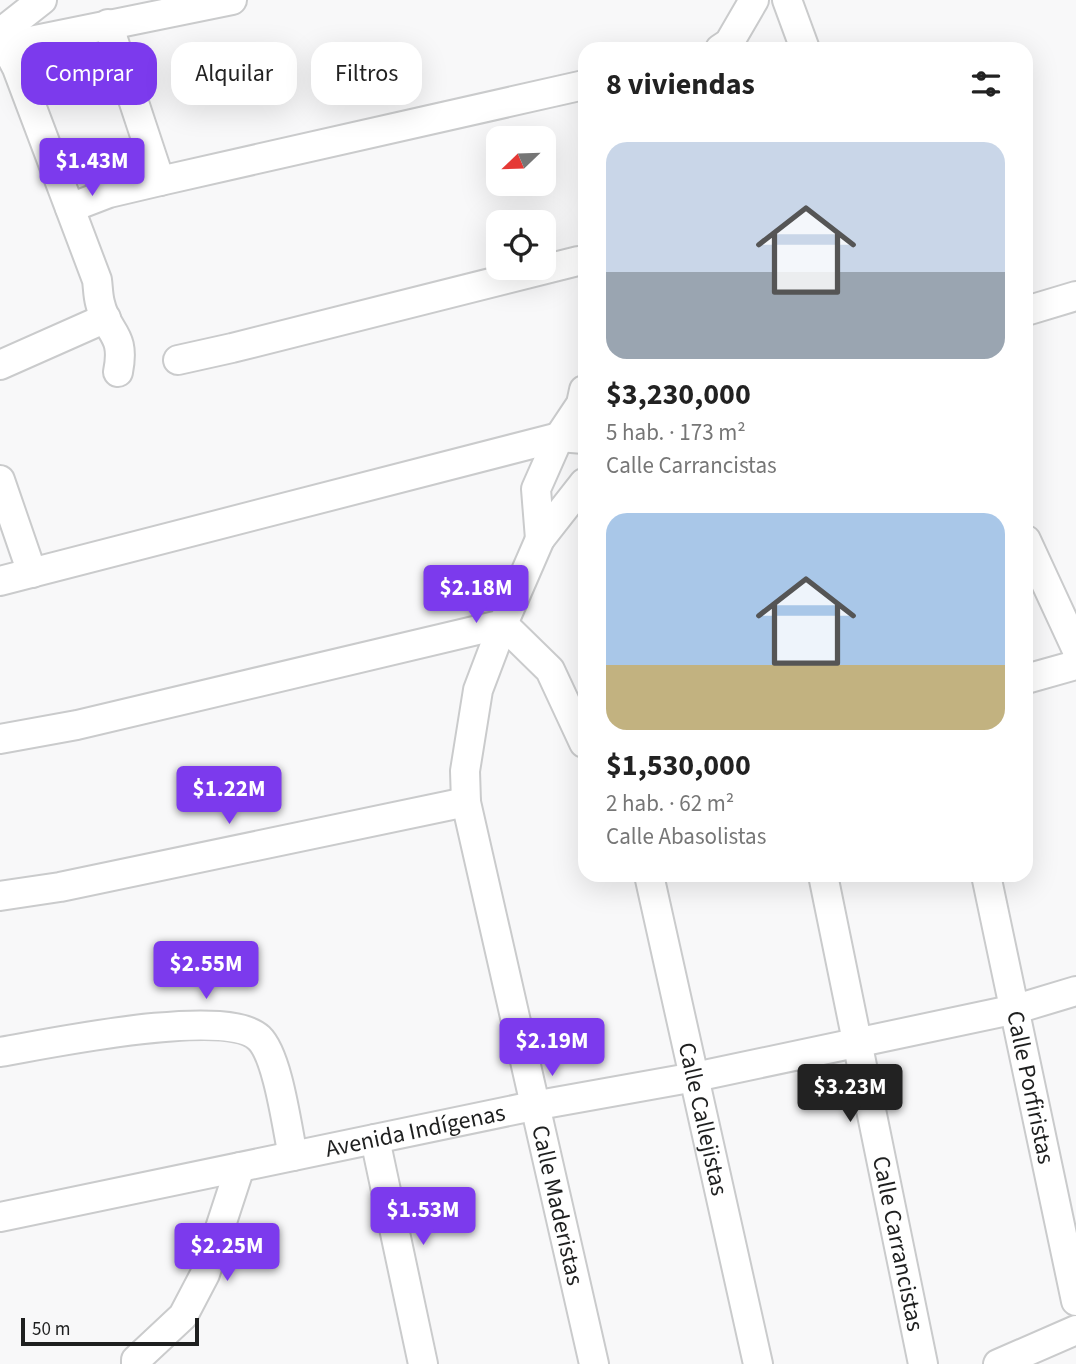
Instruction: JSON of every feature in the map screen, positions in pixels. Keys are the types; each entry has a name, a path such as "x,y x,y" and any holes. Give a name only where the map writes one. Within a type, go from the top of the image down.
{"street":[{"path":"2,38 42,0"},
{"path":"2,38 108,24 232,0"},
{"path":"730,42 754,0"},
{"path":"788,0 803,42"},
{"path":"108,24 160,181"},
{"path":"2,38 17,68 97,280 100,303 120,344 122,354 118,372"},
{"path":"70,208 110,193 160,181 578,86"},
{"path":"178,360 578,261"},
{"path":"1033,309 1076,296"},
{"path":"0,365 106,318"},
{"path":"540,539 536,489 572,438 578,415"},
{"path":"0,581 572,438"},
{"path":"0,480 32,573"},
{"path":"540,539 578,491"},
{"name":"Calle Maderistas","path":"540,539 478,690 466,771 466,802 533,1106 594,1364"},
{"path":"1033,555 1076,648"},
{"path":"0,739 76,724 503,624 550,670 578,730"},
{"path":"1033,677 1076,665"},
{"path":"0,896 60,887 466,802"},
{"name":"Calle Callejistas","path":"651,882 758,1364"},
{"name":"Calle Carrancistas","path":"825,882 923,1364"},
{"name":"Calle Porfiristas","path":"988,882 1076,1301"},
{"name":"Avenida Indígenas","path":"0,1217 533,1106 695,1077 1016,1009 1076,991"},
{"path":"0,1052 141,1029 214,1025 244,1028 259,1038 271,1056 293,1156"},
{"path":"375,1139 423,1364"},
{"path":"133,1363 183,1316 205,1274 240,1167"},
{"path":"998,1364 1076,1330"}]}
